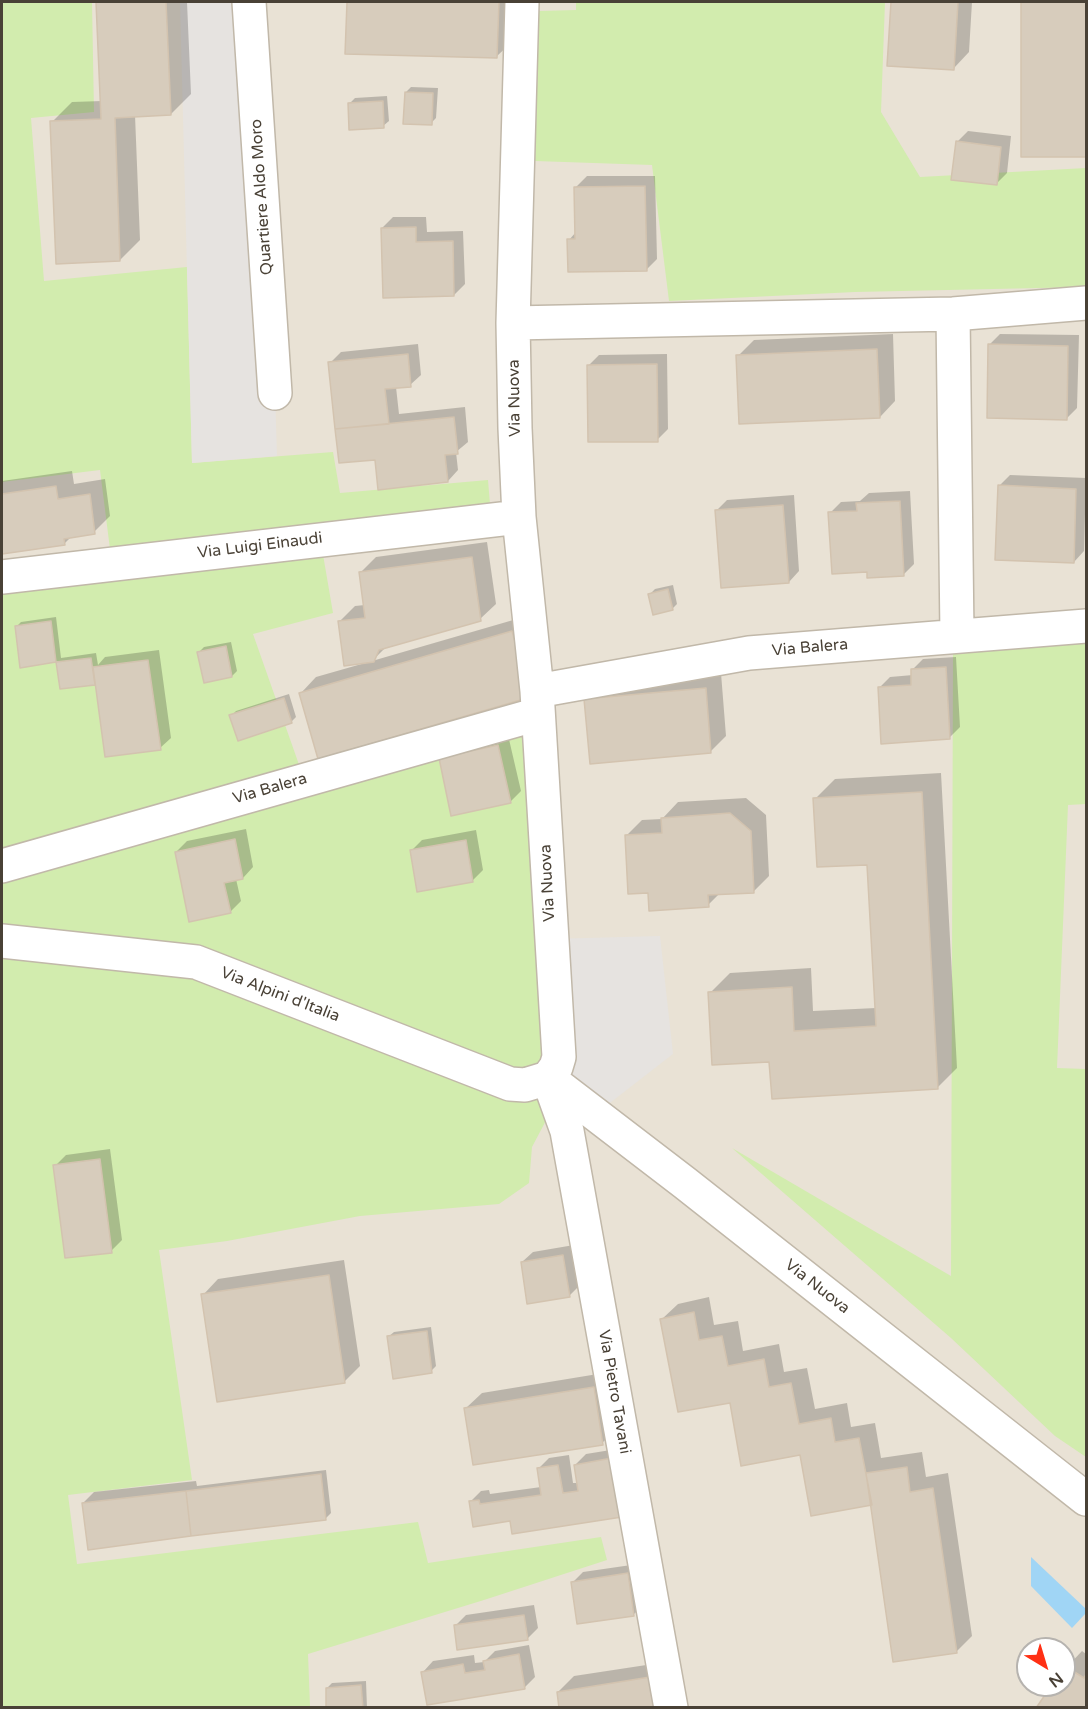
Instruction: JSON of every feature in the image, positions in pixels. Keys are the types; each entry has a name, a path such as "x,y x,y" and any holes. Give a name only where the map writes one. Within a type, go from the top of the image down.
{"street":[{"name":"Quartiere Aldo Moro","path":"249,2 275,393"},
{"name":"Via Nuova","path":"522,2 513,323 519,517 538,703 558,1057 556,1067 548,1078 1086,1499"},
{"path":"513,323 953,314 1086,303"},
{"path":"953,314 957,635"},
{"name":"Via Luigi Einaudi","path":"2,577 278,543 519,517"},
{"name":"Via Balera","path":"2,866 538,703 749,653 1086,626"},
{"name":"Via Alpini d'Italia","path":"2,941 196,962 510,1084 525,1085 548,1078"},
{"name":"Via Pietro Tavani","path":"548,1078 567,1131 671,1707"}],"shaded area":[{"path":"2,2 1086,2 1086,1707 2,1708"},
{"path":"180,2 263,2 277,456 192,463"},
{"path":"660,936 673,1054 597,1113 560,1094 550,939"}],"green space":[{"path":"2,2 92,2 94,112 31,118 44,281 187,267 192,463 333,452 340,493 488,480 491,516 320,537 333,613 253,634 303,776 531,711 560,1094 532,1147 529,1183 499,1204 360,1216 227,1241 159,1250 192,1480 68,1495 77,1564 418,1522 428,1563 601,1537 607,1560 308,1654 310,1706 305,1707 2,1708 2,576 112,565 100,470 2,482"},
{"path":"576,2 885,2 881,112 920,177 1086,168 1086,287 855,292 669,301 652,165 535,161 539,11 576,10"},
{"path":"1086,643 1086,804 1068,805 1057,1068 1086,1069 1086,1457 1055,1436 951,1338 732,1148 951,1276 953,649"}],"water":[{"path":"1031,1557 1086,1609 1086,1613 1072,1628 1031,1586"}],"building":[{"path":"96,2 166,2 171,115 115,118 120,261 56,264 50,121 101,119"},
{"path":"347,2 499,2 497,58 345,54"},
{"path":"891,2 958,2 954,70 887,66"},
{"path":"1021,2 1086,2 1086,157 1021,157"},
{"path":"405,92 433,93 432,125 403,124"},
{"path":"383,101 384,128 349,130 348,103"},
{"path":"956,141 1001,147 997,185 951,180"},
{"path":"645,186 647,271 568,272 567,239 575,239 574,187"},
{"path":"416,227 416,242 453,241 454,296 383,298 381,228"},
{"path":"988,344 1068,346 1067,420 987,418"},
{"path":"877,349 880,418 739,424 736,355"},
{"path":"408,354 411,387 385,389 389,424 335,429 328,362"},
{"path":"657,364 658,442 588,442 587,365"},
{"path":"454,417 458,454 445,455 448,482 378,490 375,460 339,463 335,429"},
{"path":"998,485 1076,489 1074,563 995,560"},
{"path":"56,486 58,499 90,494 95,534 64,539 65,545 2,554 2,494"},
{"path":"900,501 904,576 867,578 867,572 832,574 828,512 857,511 856,503"},
{"path":"783,505 789,583 721,588 715,510"},
{"path":"472,557 481,621 379,650 374,662 344,666 338,621 365,618 359,572"},
{"path":"668,589 673,610 653,615 648,594"},
{"path":"51,621 56,662 20,668 15,626"},
{"path":"512,631 531,697 318,759 299,693"},
{"path":"226,646 232,677 204,683 197,652"},
{"path":"91,658 95,685 60,689 56,662"},
{"path":"148,660 161,750 105,757 93,667"},
{"path":"946,667 950,739 881,744 878,687 911,685 911,669"},
{"path":"706,688 711,753 590,764 584,699"},
{"path":"284,698 292,723 238,741 229,715"},
{"path":"498,745 511,803 451,816 439,758"},
{"path":"922,792 938,1089 772,1099 769,1062 712,1065 708,992 792,987 794,1031 876,1026 867,865 817,867 813,798"},
{"path":"730,813 751,831 754,893 708,895 709,907 649,911 648,893 628,894 625,835 662,833 661,818"},
{"path":"235,839 243,879 224,883 231,913 189,922 175,852"},
{"path":"466,840 473,882 417,892 410,850"},
{"path":"100,1159 112,1253 65,1258 53,1165"},
{"path":"563,1255 570,1297 527,1304 521,1262"},
{"path":"329,1275 345,1383 217,1402 201,1294"},
{"path":"694,1312 699,1340 722,1336 728,1366 764,1359 769,1387 791,1383 799,1424 831,1418 835,1442 859,1438 872,1505 811,1516 800,1455 741,1466 730,1403 678,1412 660,1319"},
{"path":"427,1331 432,1373 393,1379 387,1336"},
{"path":"594,1387 603,1445 473,1465 464,1408"},
{"path":"612,1458 622,1517 512,1534 510,1521 473,1527 469,1501 479,1500 480,1504 541,1495 537,1468 558,1465 563,1493 578,1491 574,1465"},
{"path":"907,1467 910,1492 933,1488 957,1653 893,1662 866,1473"},
{"path":"321,1474 326,1520 191,1536 186,1491"},
{"path":"186,1491 191,1536 88,1550 82,1503"},
{"path":"628,1573 634,1616 577,1624 571,1582"},
{"path":"524,1615 528,1640 457,1650 454,1625"},
{"path":"519,1654 525,1689 427,1705 421,1672 463,1664 465,1673 485,1670 483,1661"},
{"path":"1076,1673 1084,1678 1086,1674 1086,1708 1036,1708 1044,1697 1076,1697"},
{"path":"650,1677 655,1708 559,1708 557,1692"},
{"path":"361,1685 363,1708 326,1708 326,1688"}]}
